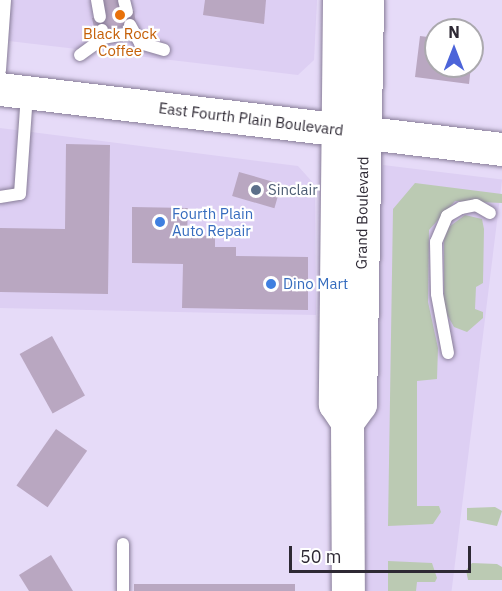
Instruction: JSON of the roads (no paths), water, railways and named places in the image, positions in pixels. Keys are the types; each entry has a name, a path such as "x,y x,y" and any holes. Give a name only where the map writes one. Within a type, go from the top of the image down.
{"main road":[{"name":"Grand Boulevard","path":"339,0 350,131 360,404 347,422 348,591"},
{"name":"Grand Boulevard","path":"350,131 367,0"},
{"name":"East Fourth Plain Boulevard","path":"13,91 502,149"}],"lane":[{"path":"0,69 6,0"},
{"path":"97,0 100,17"},
{"path":"80,55 103,34 131,29 140,43 164,50"},
{"path":"0,197 18,198 13,91"},
{"path":"448,353 437,294 436,242 447,216 460,208 476,205 490,213"},
{"path":"123,544 123,591"}],"place":[{"name":"Black Rock Coffee","path":"120,15"},
{"name":"Sinclair","path":"256,190"},
{"name":"Fourth Plain Auto Repair","path":"160,222"},
{"name":"Dino Mart","path":"271,284"}]}
